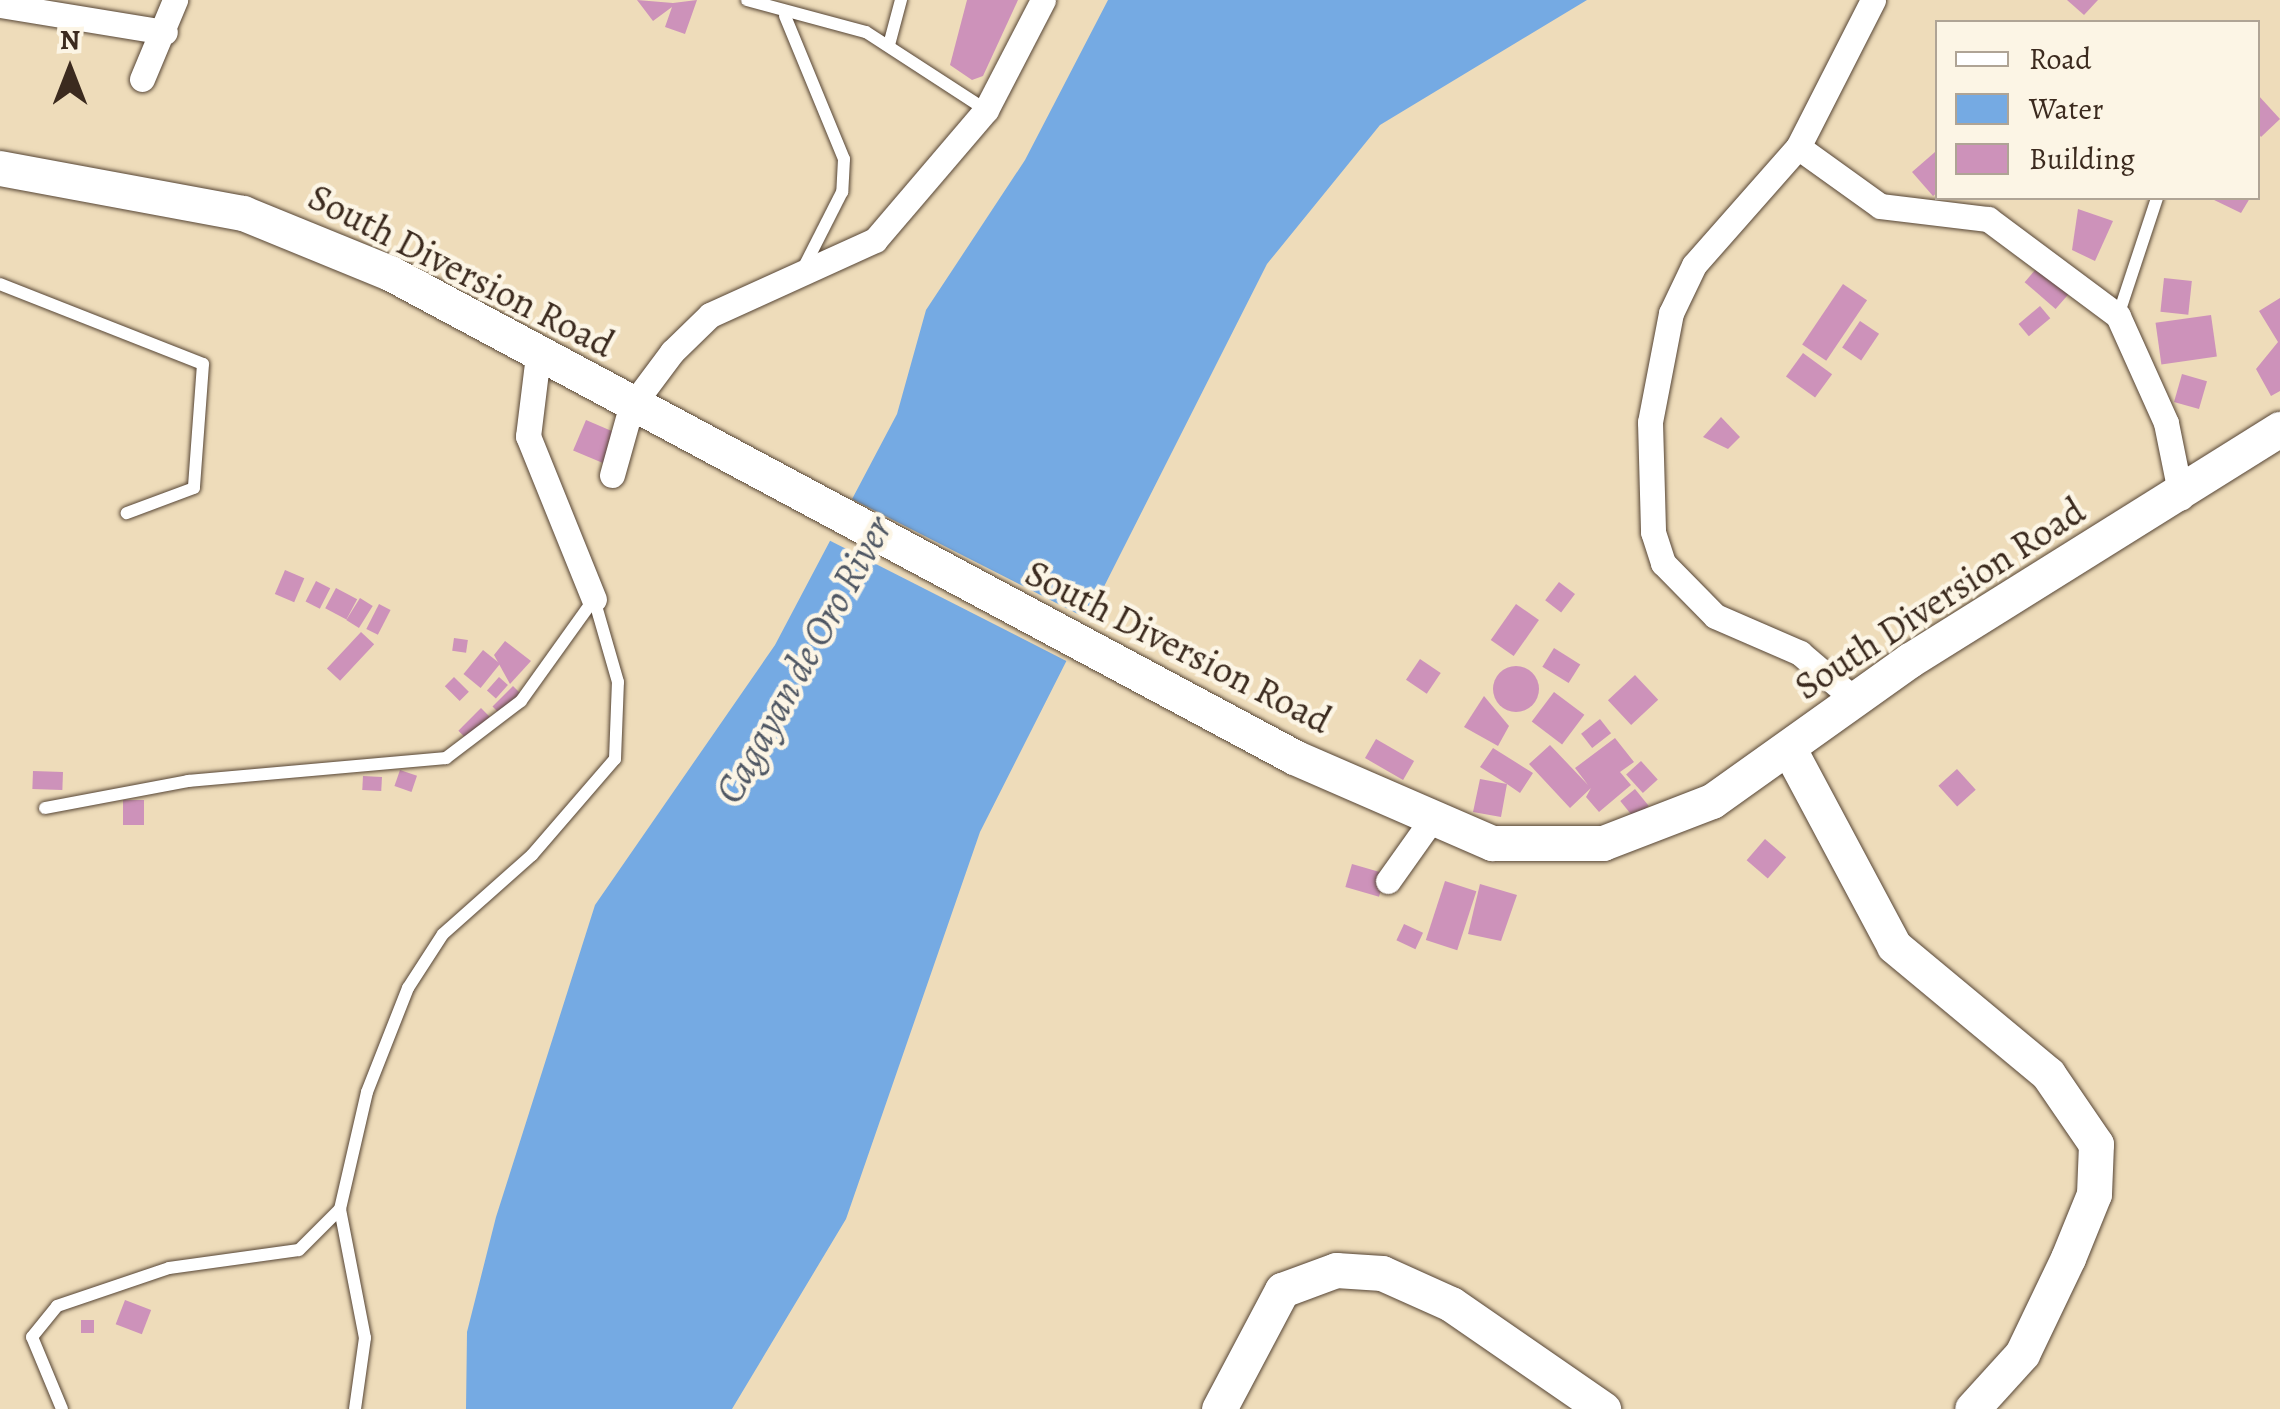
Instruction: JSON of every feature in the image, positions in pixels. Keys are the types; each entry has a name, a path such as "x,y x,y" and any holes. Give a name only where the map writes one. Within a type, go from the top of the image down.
{"main road":[{"name":"South Diversion Road","path":"0,168 154,191 294,230 538,355 777,486 1294,757 1430,822 1492,843 1603,843 1694,810 2016,592 2182,497 2280,429"},
{"path":"1789,749 1894,946 2048,1074 2096,1144 2094,1194 2068,1258 2022,1354 1972,1409"},
{"path":"1219,1409 1282,1290 1305,1275 1361,1270 1451,1304 1603,1409"}],"street":[{"path":"142,79 165,32 175,0"},
{"path":"612,475 631,408 710,316 876,240 986,110 1043,0"},
{"path":"1855,700 1800,652 1715,616 1664,563 1653,532 1650,422 1671,313 1694,265 1798,146 1873,0"},
{"path":"0,5 165,32"},
{"path":"1798,146 1880,206 1988,219 2118,316 2166,423 2182,497"},
{"path":"538,355 528,436 594,599"},
{"path":"1388,881 1430,822"}],"lane":[{"path":"747,0 785,16 845,24 890,45 986,110"},
{"path":"890,45 901,0"},
{"path":"785,16 844,159 842,192 799,277"},
{"path":"2118,316 2155,200"},
{"path":"0,284 203,364 194,488 127,513"},
{"path":"45,808 188,782 446,758 521,701 594,599"},
{"path":"355,1409 366,1338 340,1209 367,1092 408,988 443,934 532,855 615,758 618,682 594,599"},
{"path":"62,1409 32,1338 58,1306 169,1268 298,1250 340,1209"}],"water":[{"name":"Cagayan de Oro River","path":"1108,0 1587,0 1380,125 1267,264 980,832 846,1219 732,1409 466,1409 467,1332 496,1217 595,905 775,645 897,414 926,310 1025,160"}],"pier":[{"path":"848,497 1093,622 1072,664 827,539"}],"building":[{"path":"637,0 697,0 685,34 665,27 672,7 653,21"},
{"path":"967,0 1018,0 983,76 972,80 950,65"},
{"path":"2067,0 2098,0 2084,15"},
{"path":"2260,97 2280,119 2260,136"},
{"path":"1935,152 1935,194 1933,196 1912,172"},
{"path":"2214,200 2249,200 2241,213"},
{"path":"2078,209 2113,221 2095,261 2072,250"},
{"path":"2043,261 2074,288 2056,309 2025,282"},
{"path":"2164,278 2192,281 2188,315 2160,312"},
{"path":"1843,284 1867,300 1826,361 1802,345"},
{"path":"2280,298 2280,391 2271,396 2256,369 2278,342 2259,311"},
{"path":"2040,306 2050,318 2029,336 2019,324"},
{"path":"2211,315 2217,357 2161,364 2156,323"},
{"path":"1860,321 1879,334 1861,360 1842,348"},
{"path":"1803,353 1832,374 1815,398 1786,376"},
{"path":"2182,374 2207,381 2199,409 2174,402"},
{"path":"1721,417 1740,437 1728,449 1703,437"},
{"path":"586,420 616,433 603,463 573,450"},
{"path":"285,570 304,578 294,602 275,594"},
{"path":"316,581 330,588 320,609 306,601"},
{"path":"1559,582 1575,594 1561,612 1545,600"},
{"path":"336,588 357,599 346,620 325,608"},
{"path":"360,598 373,606 359,628 346,620"},
{"path":"379,604 391,610 378,635 366,629"},
{"path":"1516,604 1539,620 1514,656 1491,640"},
{"path":"361,632 374,644 340,681 327,669"},
{"path":"454,638 468,640 466,653 452,651"},
{"path":"505,641 531,661 510,684 494,655"},
{"path":"1554,648 1580,664 1569,683 1542,667"},
{"path":"483,650 500,664 481,688 463,674"},
{"path":"1420,659 1441,673 1427,694 1406,680"},
{"path":"1516,666 1532,673 1539,689 1532,705 1516,712 1500,705 1493,689 1500,673"},
{"path":"1635,675 1658,700 1631,725 1608,700"},
{"path":"454,677 469,692 460,701 445,686"},
{"path":"499,677 508,685 496,698 487,690"},
{"path":"513,686 522,695 502,716 492,707"},
{"path":"1554,692 1584,715 1562,744 1532,722"},
{"path":"1484,696 1509,726 1498,746 1464,727"},
{"path":"481,708 491,718 468,741 458,731"},
{"path":"1600,719 1611,733 1592,748 1581,734"},
{"path":"1615,738 1634,762 1620,772 1631,785 1599,812 1586,797 1591,788 1570,808 1529,764 1550,745 1588,785 1575,768"},
{"path":"1376,739 1414,761 1403,780 1365,758"},
{"path":"1493,748 1533,773 1520,793 1480,767"},
{"path":"1641,761 1658,780 1643,793 1626,774"},
{"path":"1957,769 1976,790 1957,807 1938,786"},
{"path":"400,770 417,776 411,792 394,786"},
{"path":"33,771 63,772 62,790 32,789"},
{"path":"363,776 382,777 381,791 362,790"},
{"path":"1480,779 1507,784 1501,817 1473,812"},
{"path":"1635,789 1649,806 1634,818 1620,801"},
{"path":"123,800 144,800 144,825 123,825"},
{"path":"1765,839 1786,857 1768,879 1747,860"},
{"path":"1352,864 1386,874 1379,897 1345,887"},
{"path":"1445,881 1476,891 1457,950 1426,940"},
{"path":"1480,884 1517,895 1501,941 1468,934"},
{"path":"1404,924 1423,933 1415,949 1396,940"},
{"path":"125,1300 151,1310 142,1334 116,1324"},
{"path":"81,1320 94,1320 94,1333 81,1333"}]}
